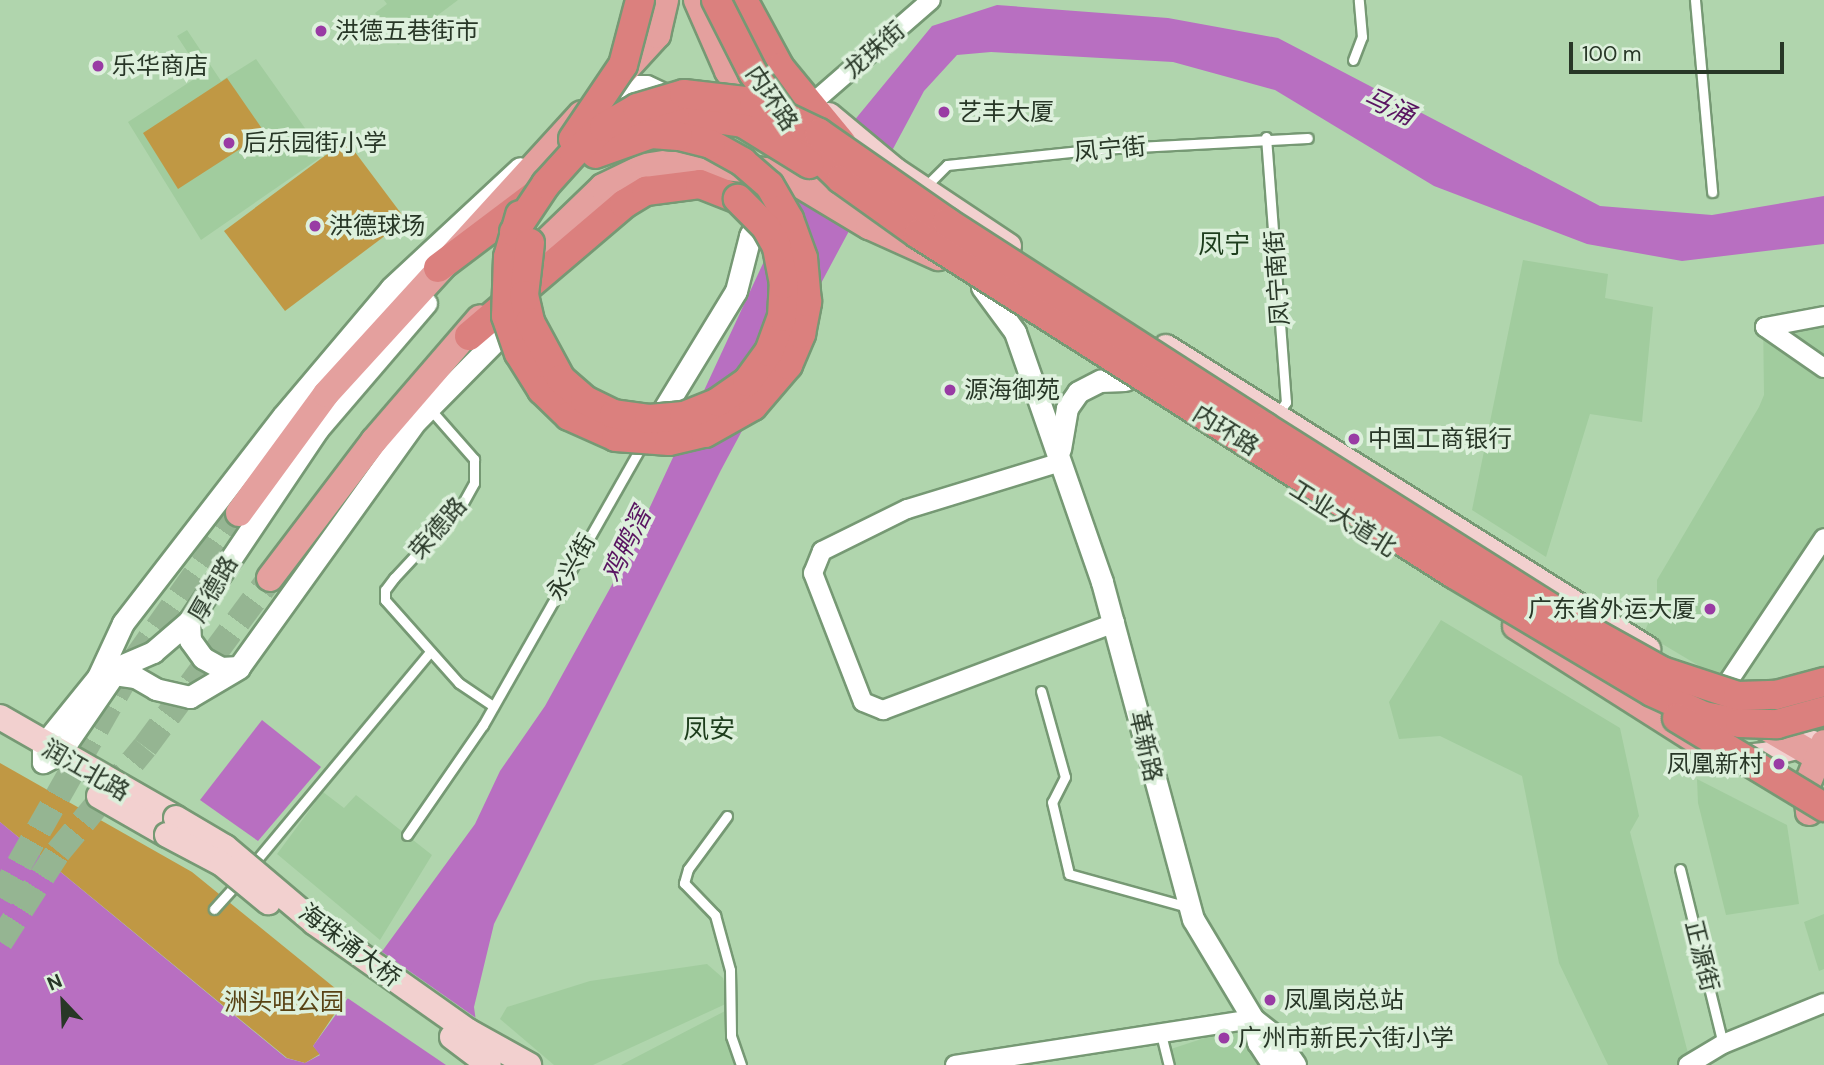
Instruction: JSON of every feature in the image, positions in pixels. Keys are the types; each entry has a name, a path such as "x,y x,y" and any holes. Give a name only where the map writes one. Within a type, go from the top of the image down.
{"highway":[{"path":"438,268 503,230 595,154 650,134 678,136 712,144 743,162 769,185 789,219 803,258 807,287 795,350 765,394 722,426 669,441 616,437 569,416 542,390 519,353 506,316 503,230 544,172 588,122 624,65 640,0"},
{"name":"内环路","path":"716,0 753,74 792,129 828,168 876,194 1565,617 1672,676 1718,692 1776,695 1824,682"},
{"name":"内环路","path":"743,0 775,59 876,194 1454,574 1652,692 1704,716 1766,725 1824,711"},
{"path":"503,230 604,127 637,108 684,94 754,102 789,116 876,194"},
{"path":"469,336 579,245 624,204 662,186 701,184 738,199 766,227 777,247 785,284 776,337 753,375 718,402 666,418 614,414 572,390 549,362 530,322 524,295 530,243 551,201 623,136 650,122 679,117 743,123 876,194"},
{"path":"501,335 579,245"},
{"path":"1454,574 1819,814"},
{"path":"1565,617 1702,712 1824,786"}],"main road":[{"path":"239,513 326,394 438,268 595,100 645,52 662,23 665,0"},
{"path":"682,0 716,47 761,121 819,152 876,194 923,189 1267,437"},
{"path":"697,0 716,47"},
{"path":"732,0 819,152 876,194"},
{"path":"755,0 789,62 817,100 819,152"},
{"path":"270,578 374,441 469,336 502,288 563,222 603,187 644,167 676,162 728,164 819,152"},
{"name":"工业大道北","path":"876,194 937,257 982,287 1131,371 1267,437 1334,479 1527,633 1819,814"},
{"name":"工业大道北","path":"876,194 1334,479 1567,614 1802,743"},
{"path":"1334,479 1649,650 1734,693 1770,705 1824,691"},
{"path":"1527,633 1608,656 1702,709 1802,743"},
{"path":"1734,693 1802,743 1806,792 1819,814"},
{"name":"润江北路","path":"0,717 49,754 172,826"},
{"path":"1724,757 1755,757 1802,743 1824,726"},
{"name":"润江北路","path":"0,735 49,754"},
{"name":"海珠涌大桥","path":"172,826 336,957 489,1065"},
{"name":"海珠涌大桥","path":"172,826 226,847 315,923 468,1031 529,1065"}],"street":[{"name":"龙珠街","path":"817,100 931,0"},
{"path":"595,100 619,88 647,85 672,95 684,106 695,131 687,145 644,167"},
{"name":"厚德路","path":"49,754 98,677 132,611 367,314 476,206 563,134"},
{"path":"49,754 114,674 135,677 156,689 190,697 239,667 429,408 501,335 534,358 568,395 595,415 616,424 650,431 736,291 750,236 771,198 819,152"},
{"path":"876,194 1131,371"},
{"name":"厚德路","path":"239,667 221,668 203,658 190,639 189,621 318,429 503,230"},
{"name":"革新路","path":"982,287 1015,332 1115,623 1189,908 1253,1020 1258,1042 1273,1065"},
{"path":"1824,316 1765,327 1824,368"},
{"path":"1115,623 883,710 863,702 813,573 822,551 907,509 1061,462 1062,427 1078,392 1100,381 1131,371"},
{"path":"1334,479 1608,656"},
{"path":"1734,693 1824,538"},
{"path":"98,677 153,652 189,621"},
{"path":"1688,1065 1723,1044 1824,1003"},
{"path":"955,1065 1050,1059 1161,1034 1253,1020"},
{"name":"革新路","path":"1253,1020 1275,1036 1295,1065"}],"lane":[{"path":"1353,60 1362,37 1359,0"},
{"path":"1695,0 1712,192"},
{"name":"凤宁街","path":"923,189 947,164 1266,137 1308,138"},
{"name":"凤宁南街","path":"1266,137 1286,402 1267,437"},
{"name":"荣德路","path":"429,408 474,459 474,483 461,506 385,590 385,600 429,653"},
{"name":"永兴街","path":"407,835 483,726 492,705 650,431"},
{"path":"215,909 429,653 459,683 492,705"},
{"path":"1041,691 1065,778 1052,803 1069,874 1189,908"},
{"path":"727,816 688,869 684,883 715,915 730,970 732,1036 741,1065"},
{"name":"正源街","path":"1680,869 1723,1044"},
{"path":"1161,1034 1169,1065"}],"shaded area":[{"path":"384,0 458,0 398,45 375,13 387,4"},
{"name":"后乐园街小学","path":"187,30 221,81 256,59 324,155 201,240 128,122 202,74 177,36"},
{"path":"1523,260 1608,274 1605,298 1653,307 1642,422 1590,414 1546,557 1472,510"},
{"path":"1824,308 1824,544 1731,685 1644,633 1657,603 1657,580 1764,395 1763,317"},
{"path":"1441,620 1620,728 1639,816 1630,832 1689,1057 1677,1065 1608,1065 1559,963 1522,776 1440,736 1399,739 1389,702"},
{"path":"1697,779 1787,825 1799,904 1726,915 1698,803"},
{"path":"323,792 344,808 356,795 432,855 380,940 277,854"},
{"path":"1824,914 1824,969 1819,971 1804,922"},
{"path":"707,964 723,978 730,1002 593,1065 554,1065 500,1019 507,1007 590,981"},
{"path":"727,1010 727,1042 734,1065 621,1065"},
{"name":"广州市新民六街小学","path":"1238,1027 1260,1065 1175,1065 1171,1049"}],"green space":[{"path":"227,78 265,133 178,189 143,133"},
{"name":"洪德球场","path":"346,140 406,220 285,311 224,231"},
{"name":"洲头咀公园","path":"0,763 192,872 346,997 313,1046 320,1054 305,1063 287,1058 0,822"}],"water":[{"name":"马涌","path":"997,5 1168,18 1278,38 1600,206 1712,215 1824,196 1824,244 1682,261 1587,244 1434,186 1275,90 1173,62 991,52 957,55 924,91 721,470 494,924 474,1007 482,1065 0,1065 0,822 286,1058 305,1063 320,1055 313,1046 475,824 500,771 545,706 624,563 797,190 932,26"},
{"path":"262,720 321,767 258,841 200,800"}],"pier":[{"path":"378,949 479,1020 486,1065 446,1065 343,995"}],"tunnel":[{"path":"0,898 135,660 239,513"},
{"path":"0,942 58,852 145,747 270,578"}],"place":[{"name":"洪德五巷街市","path":"321,31"},
{"name":"乐华商店","path":"98,66"},
{"name":"艺丰大厦","path":"944,112"},
{"name":"后乐园街小学","path":"229,143"},
{"name":"洪德球场","path":"315,226"},
{"name":"源海御苑","path":"950,390"},
{"name":"中国工商银行","path":"1354,439"},
{"name":"广东省外运大厦","path":"1710,609"},
{"name":"凤凰新村","path":"1779,764"},
{"name":"凤凰岗总站","path":"1270,1000"},
{"name":"广州市新民六街小学","path":"1224,1038"}],"district":[{"name":"凤宁","path":"1224,245"},
{"name":"凤安","path":"709,730"}],"water label":[{"name":"鸡鸭滘","path":"627,545"}]}
